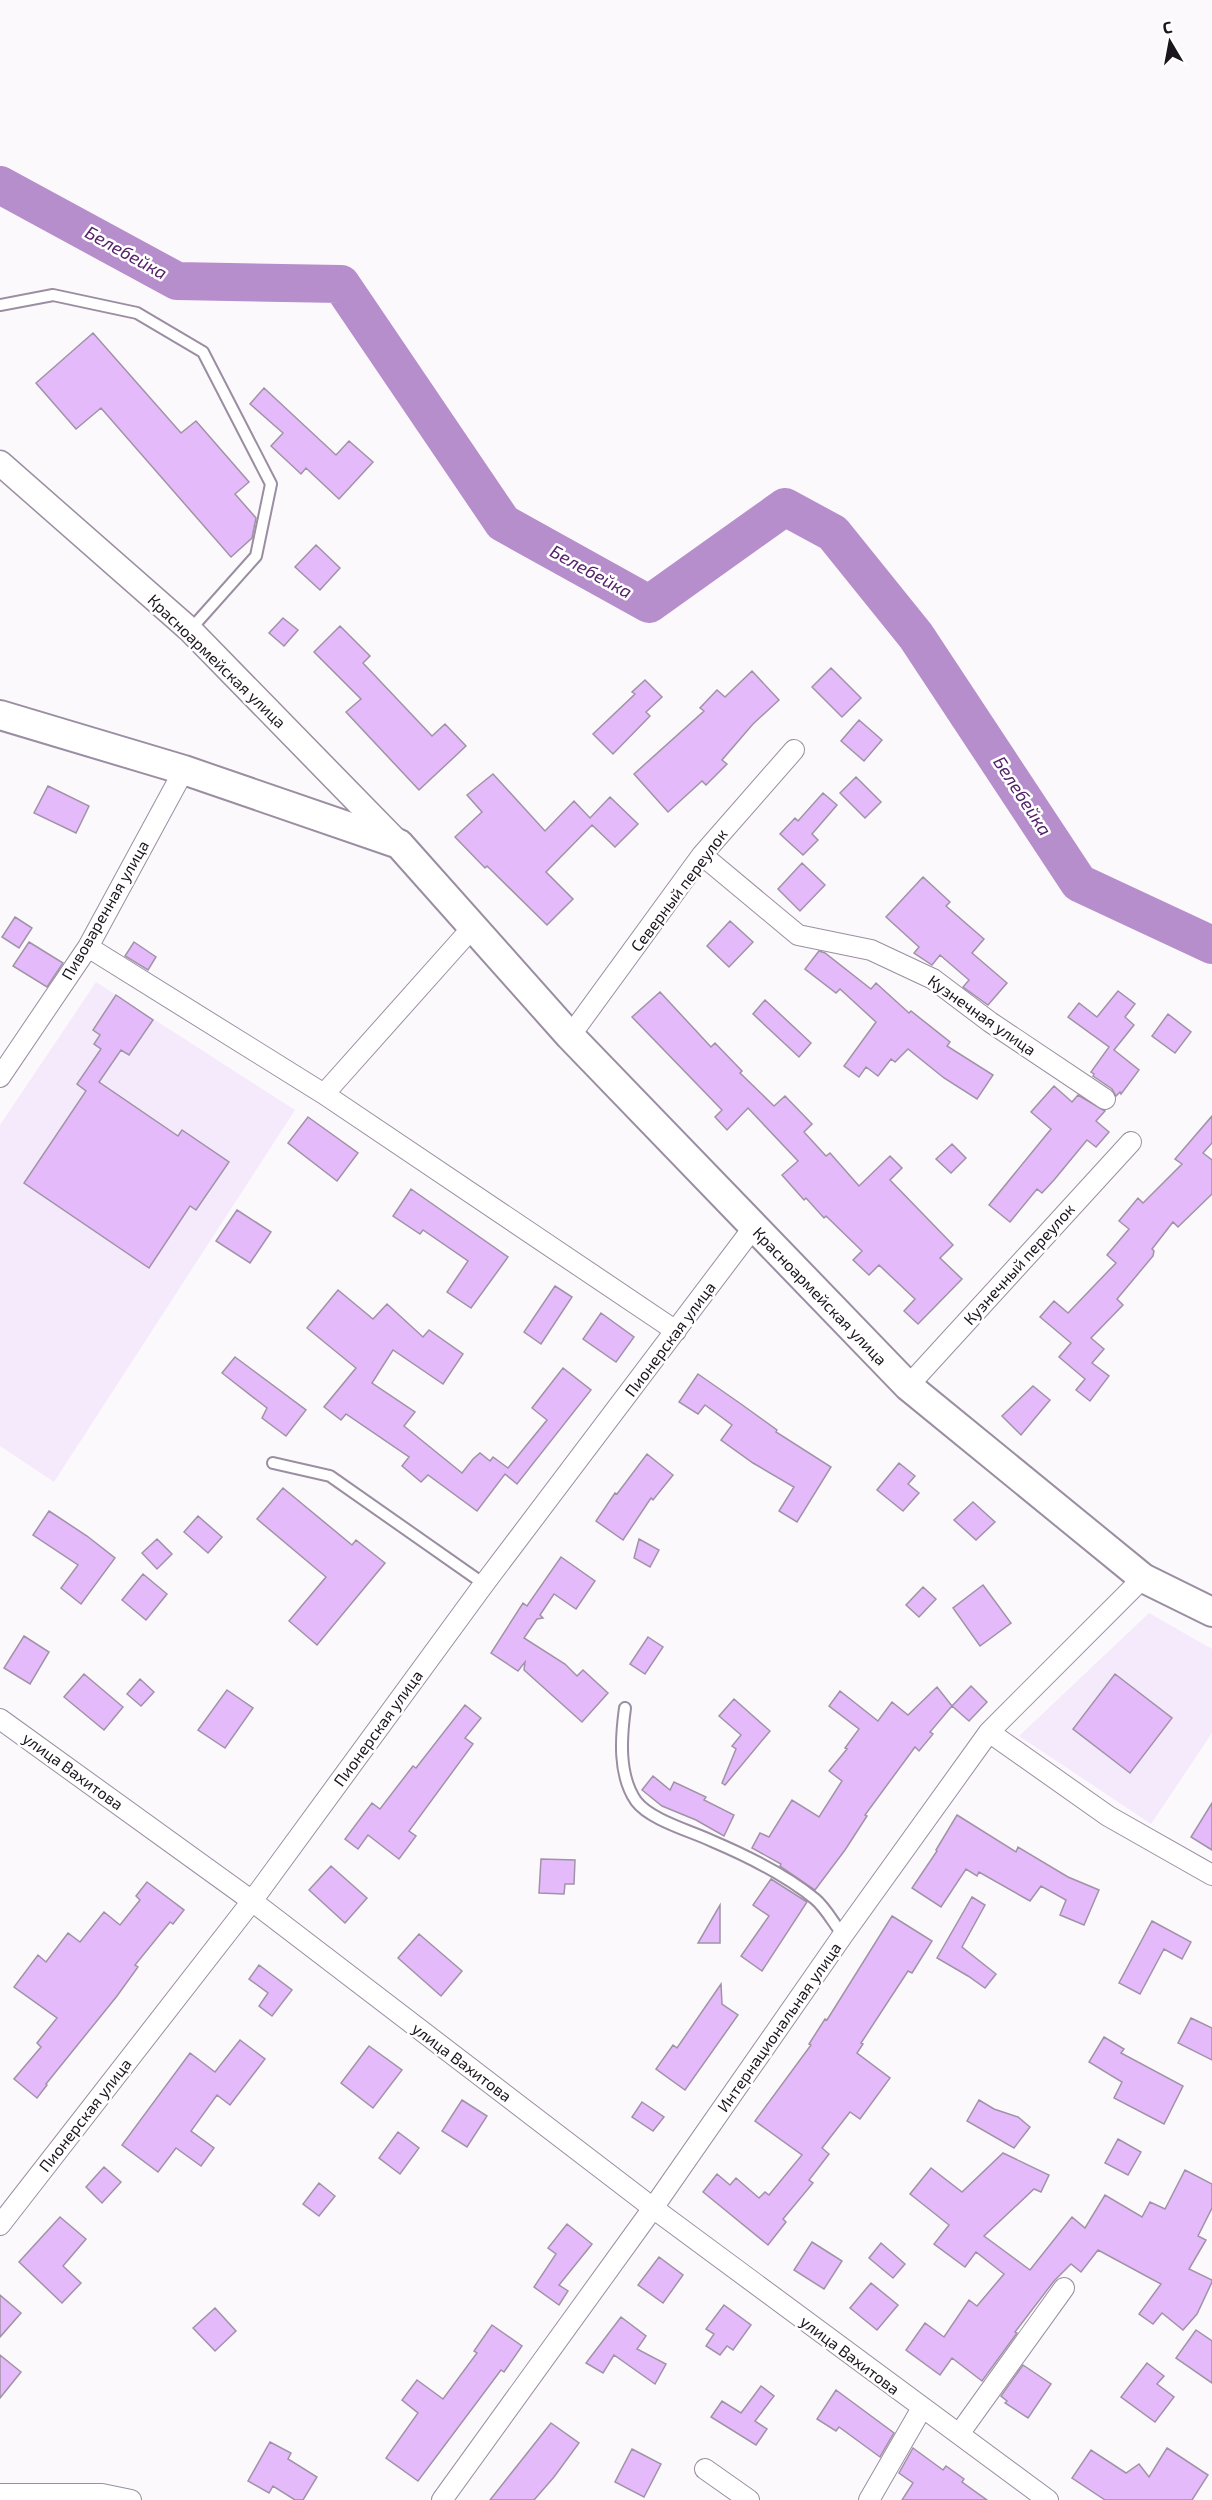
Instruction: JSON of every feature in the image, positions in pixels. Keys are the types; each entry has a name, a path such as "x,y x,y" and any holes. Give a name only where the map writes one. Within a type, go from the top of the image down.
{"main road":[{"path":"0,715 184,770 399,844"},
{"name":"Красноармейская улица","path":"399,844 570,1036 908,1386 1143,1578 1212,1612"}],"street":[{"name":"Красноармейская улица","path":"0,462 190,630 399,844"},
{"name":"Северный переулок","path":"570,1036 702,855 794,750"},
{"name":"Пивоваренная улица","path":"0,1077 88,947 184,770"},
{"name":"Кузнечная улица","path":"702,855 798,935 871,950 933,979 990,1022 1105,1099"},
{"path":"324,1094 472,928"},
{"path":"88,947 324,1094 676,1331"},
{"name":"Кузнечный переулок","path":"908,1386 1131,1142"},
{"name":"Пионерская улица","path":"0,2225 252,1901 484,1584 753,1228"},
{"name":"Интернациональная улица","path":"442,2500 653,2208 843,1935 989,1732 1143,1578"},
{"name":"улица Вахитова","path":"0,1719 252,1901 653,2208 1048,2500"},
{"path":"989,1732 1108,1816 1212,1875"},
{"path":"959,2434 1064,2288"},
{"path":"869,2500 922,2408"},
{"path":"705,2469 749,2500"},
{"path":"0,2494 130,2500"}],"lane":[{"path":"0,305 53,295 137,313 202,352 271,484 256,556 190,630"},
{"path":"273,1463 330,1476 484,1584"},
{"path":"626,1708 621,1742 629,1788 638,1803 670,1825 754,1860 816,1900 843,1935"}],"shaded area":[{"path":"96,982 295,1110 54,1482 0,1446 0,1125"},
{"path":"1149,1613 1212,1649 1212,1733 1151,1824 1019,1736"}],"building":[{"path":"93,333 181,433 196,421 249,482 235,494 256,518 252,538 231,557 101,408 76,429 36,383"},
{"path":"264,388 336,455 349,441 373,462 339,499 306,468 301,474 271,446 283,433 250,404"},
{"path":"316,545 340,568 320,590 295,567"},
{"path":"283,618 298,630 284,646 269,633"},
{"path":"340,626 370,656 363,663 432,736 445,724 466,746 419,790 346,712 361,699 314,652"},
{"path":"831,668 861,698 842,717 812,687"},
{"path":"752,671 779,700 753,724 722,760 727,764 706,785 702,781 668,812 634,774 704,711 700,708 717,690 725,697"},
{"path":"645,680 662,697 646,712 650,716 613,754 593,734 635,694 632,692"},
{"path":"859,720 882,740 864,761 841,741"},
{"path":"493,774 545,831 574,801 590,818 610,797 638,824 615,847 592,825 546,872 573,899 547,925 455,837 482,812 467,795"},
{"path":"856,777 881,802 865,818 840,793"},
{"path":"48,786 89,806 76,833 34,813"},
{"path":"823,793 837,805 812,834 818,840 803,855 780,834 795,818 798,821"},
{"path":"802,863 825,885 800,911 778,889"},
{"path":"923,877 950,902 946,906 984,939 972,953 1007,983 988,1005 963,987 969,980 940,955 932,965 914,953 919,947 886,917"},
{"path":"15,917 32,928 19,948 2,937"},
{"path":"730,921 753,942 729,967 707,946"},
{"path":"29,942 63,963 47,987 13,966"},
{"path":"134,942 156,957 148,970 125,956"},
{"path":"819,951 825,953 871,989 876,983 909,1013 911,1011 950,1042 947,1046 993,1075 977,1099 944,1078 908,1049 895,1062 891,1059 878,1076 866,1067 859,1077 844,1066 876,1022 840,989 836,993 805,969"},
{"path":"1118,991 1135,1004 1125,1017 1134,1025 1114,1050 1139,1070 1121,1094 1120,1092 1116,1096 1112,1089 1093,1076 1091,1072 1109,1047 1068,1017 1079,1003 1097,1017"},
{"path":"660,992 711,1047 715,1043 742,1071 740,1073 774,1106 785,1096 812,1124 804,1132 826,1156 830,1153 859,1186 890,1156 902,1168 890,1180 953,1245 940,1258 962,1279 918,1324 904,1311 915,1299 879,1265 869,1275 853,1260 862,1251 826,1216 824,1218 806,1198 804,1200 782,1175 798,1161 748,1108 727,1130 715,1117 722,1110 632,1017"},
{"path":"116,995 153,1020 129,1055 121,1050 99,1082 178,1136 182,1130 229,1162 196,1210 190,1206 149,1268 24,1183 86,1091 77,1084 101,1049 94,1044 100,1035 93,1030"},
{"path":"765,1000 811,1043 799,1057 753,1014"},
{"path":"1168,1014 1191,1032 1175,1053 1152,1036"},
{"path":"1054,1086 1072,1102 1078,1095 1105,1111 1096,1121 1109,1132 1096,1147 1087,1140 1042,1193 1037,1189 1010,1222 989,1205 1051,1129 1031,1112"},
{"path":"1212,1116 1212,1143 1203,1153 1212,1160 1212,1194 1178,1227 1173,1222 1152,1249 1153,1256 1117,1299 1123,1305 1091,1338 1104,1349 1092,1363 1109,1376 1090,1401 1076,1390 1085,1379 1059,1357 1071,1343 1040,1317 1054,1301 1068,1313 1116,1263 1107,1255 1129,1229 1119,1221 1138,1198 1143,1203 1182,1164 1175,1159"},
{"path":"308,1117 358,1153 337,1181 288,1143"},
{"path":"952,1144 966,1158 951,1173 936,1159"},
{"path":"411,1189 508,1257 471,1308 447,1292 468,1261 423,1230 420,1234 393,1216"},
{"path":"237,1210 271,1232 250,1263 216,1241"},
{"path":"555,1286 572,1297 541,1344 524,1332"},
{"path":"338,1290 373,1319 387,1304 423,1337 429,1330 463,1354 443,1384 393,1350 372,1383 415,1412 404,1426 462,1473 480,1453 490,1461 493,1457 508,1468 547,1420 532,1408 563,1368 591,1390 517,1484 505,1474 477,1511 428,1475 421,1482 402,1466 409,1457 346,1414 341,1420 324,1407 356,1368 307,1328"},
{"path":"601,1313 634,1337 616,1362 583,1339"},
{"path":"235,1357 306,1410 286,1436 262,1418 267,1408 222,1373"},
{"path":"698,1374 777,1430 776,1432 831,1467 797,1522 779,1511 794,1487 753,1463 721,1440 732,1425 705,1405 698,1414 679,1402"},
{"path":"1033,1386 1050,1400 1021,1435 1002,1416"},
{"path":"647,1454 673,1475 653,1500 651,1498 623,1540 596,1521 615,1493 617,1494"},
{"path":"899,1463 915,1476 908,1484 919,1493 903,1511 877,1490"},
{"path":"283,1488 352,1545 356,1540 385,1563 317,1645 289,1621 326,1577 257,1519"},
{"path":"973,1502 995,1522 976,1540 954,1520"},
{"path":"49,1511 115,1558 81,1604 61,1588 78,1565 33,1535"},
{"path":"198,1516 222,1537 208,1553 184,1532"},
{"path":"157,1539 172,1554 157,1569 142,1553"},
{"path":"639,1539 659,1550 650,1567 634,1558"},
{"path":"561,1557 595,1581 576,1609 554,1594 540,1615 543,1618 537,1619 524,1638 565,1664 577,1676 583,1670 608,1693 582,1722 524,1670 525,1662 518,1671 491,1653 523,1603 527,1606"},
{"path":"143,1574 167,1594 146,1620 122,1600"},
{"path":"983,1585 1011,1623 980,1646 953,1608"},
{"path":"923,1587 936,1599 919,1617 906,1605"},
{"path":"24,1636 49,1652 30,1684 4,1668"},
{"path":"648,1637 663,1647 645,1674 630,1664"},
{"path":"84,1674 123,1707 104,1730 64,1697"},
{"path":"1115,1674 1172,1718 1130,1773 1073,1729"},
{"path":"140,1679 154,1692 141,1706 127,1694"},
{"path":"971,1686 987,1702 969,1721 952,1706"},
{"path":"937,1687 952,1706 930,1732 933,1734 919,1751 915,1747 865,1815 867,1816 845,1850 815,1890 780,1866 781,1864 752,1848 760,1833 769,1837 792,1800 819,1817 842,1781 829,1771 847,1749 845,1748 859,1729 829,1706 840,1691 878,1721 892,1702 908,1715"},
{"path":"227,1690 253,1708 225,1748 198,1730"},
{"path":"734,1699 770,1731 725,1785 722,1783 736,1749 732,1746 741,1735 719,1716"},
{"path":"465,1705 481,1718 465,1738 473,1744 409,1831 416,1836 399,1859 368,1835 358,1849 345,1839 372,1803 380,1809 413,1766 416,1768"},
{"path":"653,1776 670,1790 674,1782 706,1797 704,1800 734,1815 724,1836 696,1820 662,1806 642,1790"},
{"path":"1212,1803 1212,1850 1191,1837"},
{"path":"957,1815 1016,1852 1018,1847 1068,1877 1099,1890 1084,1925 1060,1915 1066,1900 1041,1886 1030,1901 979,1872 977,1876 966,1869 941,1907 912,1888 937,1851"},
{"path":"541,1859 575,1860 574,1884 565,1884 564,1894 539,1893"},
{"path":"331,1866 367,1898 345,1923 309,1890"},
{"path":"771,1879 807,1902 762,1971 741,1956 769,1916 753,1905"},
{"path":"147,1882 184,1910 173,1924 170,1922 135,1965 138,1967 117,1996 37,2098 14,2079 41,2047 37,2043 57,2018 14,1987 38,1955 46,1962 68,1933 80,1942 104,1912 120,1925 140,1900 136,1896"},
{"path":"972,1897 985,1905 962,1947 996,1974 985,1988 937,1958"},
{"path":"720,1905 720,1943 698,1943"},
{"path":"892,1916 932,1941 912,1973 908,1971 861,2043 863,2044 857,2053 890,2078 860,2119 850,2112 822,2148 829,2154 809,2180 813,2183 783,2219 786,2222 768,2245 703,2192 717,2174 730,2185 736,2178 759,2198 765,2192 769,2195 802,2155 755,2121 811,2045 809,2044 825,2019 827,2020"},
{"path":"1152,1921 1191,1942 1182,1959 1164,1949 1140,1994 1119,1983"},
{"path":"419,1934 462,1971 441,1996 398,1958"},
{"path":"259,1965 292,1990 272,2016 259,2006 268,1993 249,1979"},
{"path":"721,1984 722,2004 738,2015 685,2090 656,2069 673,2045 677,2048"},
{"path":"1191,2018 1212,2028 1212,2060 1178,2043"},
{"path":"1104,2037 1124,2049 1121,2053 1183,2086 1164,2124 1114,2098 1122,2082 1089,2062"},
{"path":"240,2040 265,2059 230,2105 217,2095 191,2131 214,2148 201,2166 176,2148 158,2172 122,2145 190,2053 215,2072"},
{"path":"369,2046 402,2070 373,2108 341,2083"},
{"path":"462,2100 487,2116 467,2147 442,2131"},
{"path":"979,2100 994,2109 1018,2117 1030,2127 1014,2148 967,2121"},
{"path":"642,2102 664,2117 653,2131 632,2117"},
{"path":"398,2132 419,2148 400,2174 379,2158"},
{"path":"1118,2139 1141,2152 1128,2175 1105,2163"},
{"path":"1003,2153 1049,2175 1041,2192 1034,2189 984,2236 1030,2270 1072,2217 1085,2228 1105,2195 1142,2217 1150,2202 1165,2209 1185,2170 1212,2184 1212,2208 1198,2236 1206,2240 1189,2269 1212,2282 1197,2314 1183,2330 1162,2313 1153,2324 1139,2314 1161,2284 1098,2250 1081,2272 1071,2264 1054,2281 1015,2332 1017,2333 982,2381 952,2358 940,2375 906,2350 925,2323 944,2337 969,2300 977,2306 1004,2274 976,2252 965,2267 934,2244 949,2225 910,2194 931,2168 962,2192"},
{"path":"104,2167 121,2182 102,2203 86,2187"},
{"path":"319,2183 335,2196 319,2216 303,2204"},
{"path":"60,2217 86,2239 63,2266 81,2283 62,2303 19,2262"},
{"path":"567,2224 592,2244 559,2285 568,2291 559,2305 534,2287 556,2254 548,2248"},
{"path":"812,2242 842,2261 824,2289 794,2270"},
{"path":"881,2243 905,2264 893,2278 869,2258"},
{"path":"659,2257 683,2275 663,2303 638,2285"},
{"path":"871,2283 898,2305 877,2330 850,2308"},
{"path":"0,2295 21,2313 0,2337"},
{"path":"724,2305 751,2325 733,2350 727,2346 720,2355 706,2346 714,2334 706,2329"},
{"path":"215,2308 236,2331 215,2351 193,2328"},
{"path":"621,2317 646,2336 637,2349 666,2364 655,2384 614,2355 603,2373 586,2363"},
{"path":"492,2325 522,2346 504,2372 501,2370 418,2481 386,2458 418,2413 402,2400 417,2380 443,2399 477,2353 474,2351"},
{"path":"1196,2330 1212,2341 1212,2383 1176,2358"},
{"path":"0,2355 21,2372 0,2398"},
{"path":"1147,2363 1164,2376 1157,2384 1174,2397 1155,2422 1121,2397"},
{"path":"1023,2365 1051,2384 1028,2418 1005,2403 1007,2401 1001,2396"},
{"path":"761,2386 774,2396 755,2421 767,2429 756,2445 711,2417 722,2401 741,2413"},
{"path":"836,2390 894,2433 880,2457 839,2427 836,2431 817,2419"},
{"path":"551,2423 579,2443 554,2477 534,2500 490,2500"},
{"path":"270,2442 291,2453 288,2459 317,2477 303,2500 295,2500 273,2486 269,2493 248,2481"},
{"path":"913,2448 943,2470 946,2466 964,2479 962,2482 987,2500 902,2500 913,2483 899,2473"},
{"path":"1167,2448 1208,2475 1192,2500 1105,2500 1072,2478 1091,2450 1126,2473 1139,2464 1149,2477"},
{"path":"632,2449 661,2464 644,2497 615,2482"}],"waterway":[{"name":"Белебейка","path":"0,185 177,281 341,284 503,523 649,604 785,507 833,533 916,636 1079,883 1212,945"}]}
